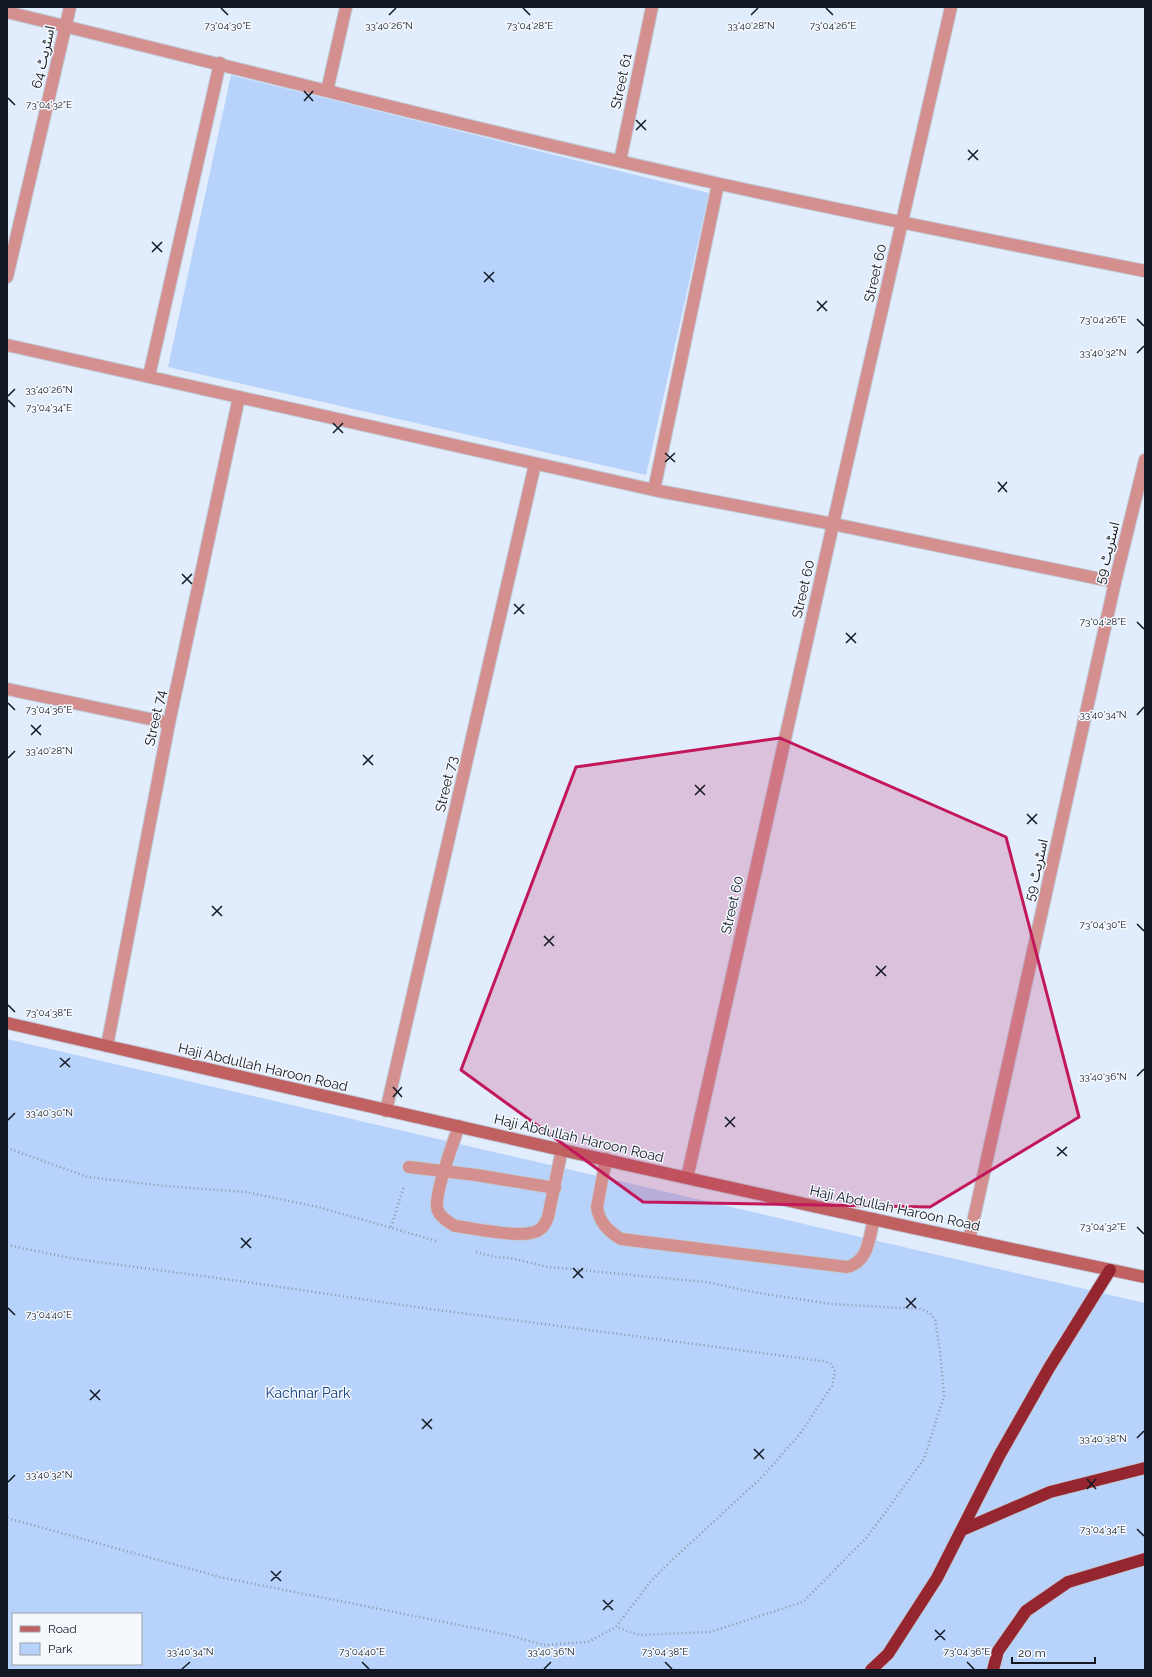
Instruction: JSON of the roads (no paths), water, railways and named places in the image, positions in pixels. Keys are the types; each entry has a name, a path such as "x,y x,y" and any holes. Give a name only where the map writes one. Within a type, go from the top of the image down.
{"highway":[{"path":"870,1670 888,1654 937,1578 999,1456 1049,1368 1110,1270"},
{"path":"962,1530 1050,1492 1145,1468"},
{"path":"993,1670 998,1651 1026,1611 1068,1582 1145,1559"}],"street":[{"name":"اسٹریٹ 64","path":"7,278 70,7"},
{"path":"327,91 346,7"},
{"name":"Street 61","path":"620,161 652,7"},
{"name":"Street 60","path":"687,1178 833,524 951,7"},
{"path":"7,12 220,63 327,91 718,184 901,223 1145,271"},
{"path":"149,376 220,63"},
{"path":"654,490 718,184"},
{"path":"7,345 654,490 833,524 1115,582"},
{"name":"Street 74","path":"107,1046 169,723 239,397"},
{"name":"اسٹریٹ 59","path":"969,1240 1115,582 1145,460"},
{"name":"Street 73","path":"386,1111 534,464"},
{"path":"7,690 169,723"},
{"name":"Haji Abdullah Haroon Road","path":"7,1023 386,1111 969,1240 1145,1277"},
{"path":"459,1126 444,1172 437,1207 440,1214 447,1222 455,1226 514,1234 531,1234 539,1230 545,1225 548,1217 562,1149"},
{"path":"606,1159 597,1207 598,1214 610,1232 621,1239 847,1267 854,1265 863,1257 874,1219"},
{"path":"409,1167 476,1175 555,1188"}],"park label":[{"name":"Kachnar Park","path":"308,1393"}]}
